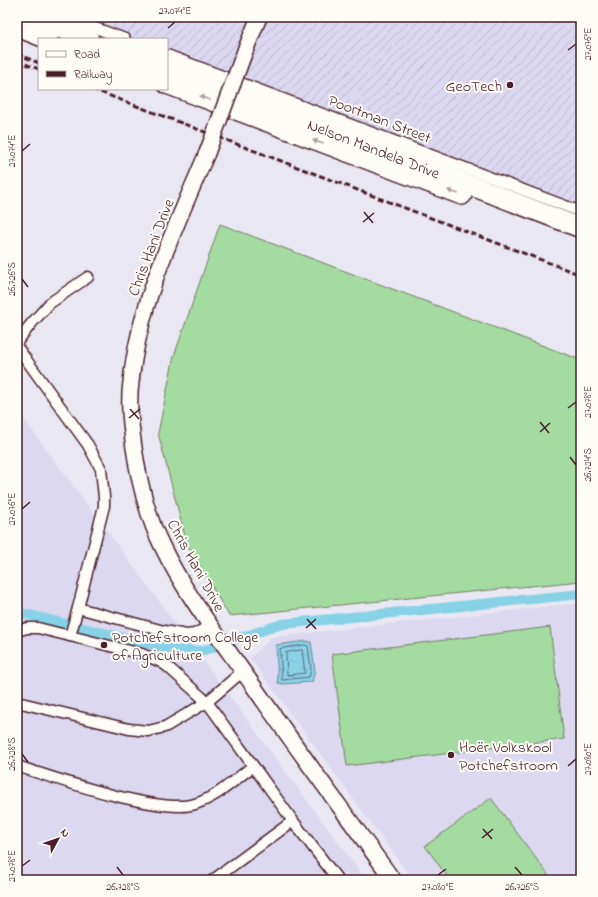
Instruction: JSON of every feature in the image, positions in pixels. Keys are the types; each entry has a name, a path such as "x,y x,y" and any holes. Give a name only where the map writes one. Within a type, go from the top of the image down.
{"highway":[{"path":"29,17 86,38"},
{"path":"17,27 45,38"},
{"name":"Nelson Mandela Drive","path":"168,68 581,228"},
{"name":"Nelson Mandela Drive","path":"168,84 581,240"}],"street":[{"path":"66,17 122,38"},
{"name":"Chris Hani Drive","path":"259,17 207,153 176,226 148,303 136,349 130,384 130,423 140,483 150,517 162,546 209,624 300,754 393,880"},
{"name":"Poortman Street","path":"168,55 581,212"},
{"path":"17,342 50,303 88,277"},
{"path":"17,348 88,445 96,458 103,479 104,506 72,629"},
{"path":"78,608 164,631 186,635 195,634 206,628 209,624"},
{"path":"17,630 27,628 72,629 161,662 207,702 293,821 338,880"},
{"path":"17,702 139,731 157,730 207,702 243,671"},
{"path":"17,766 145,802 179,806 193,805 206,800 253,766"},
{"path":"213,880 293,821"}],"shaded area":[{"path":"71,17 581,17 581,210 168,53 168,38 127,38"},
{"name":"Potchefstroom College of Agriculture","path":"17,410 366,880 17,880"},
{"name":"Hoër Volkskool Potchefstroom","path":"581,603 581,880 413,880 250,658 272,637"}],"green space":[{"path":"220,224 581,360 581,581 229,616 187,544 158,433 174,356"},
{"path":"550,627 564,739 347,766 332,654"},
{"path":"491,798 552,880 450,880 425,846"}],"water":[{"path":"306,641 311,642 315,670 312,682 278,683 276,645"}],"waterway":[{"path":"234,640 282,624 581,594"},
{"path":"17,612 174,650 201,651 218,646"}],"railway":[{"path":"17,54 38,63"},
{"path":"17,61 38,69"},
{"path":"95,90 581,275"}],"place":[{"name":"GeoTech","path":"510,85"},
{"name":"Potchefstroom College of Agriculture","path":"104,645"},
{"name":"Hoër Volkskool Potchefstroom","path":"451,755"}]}
